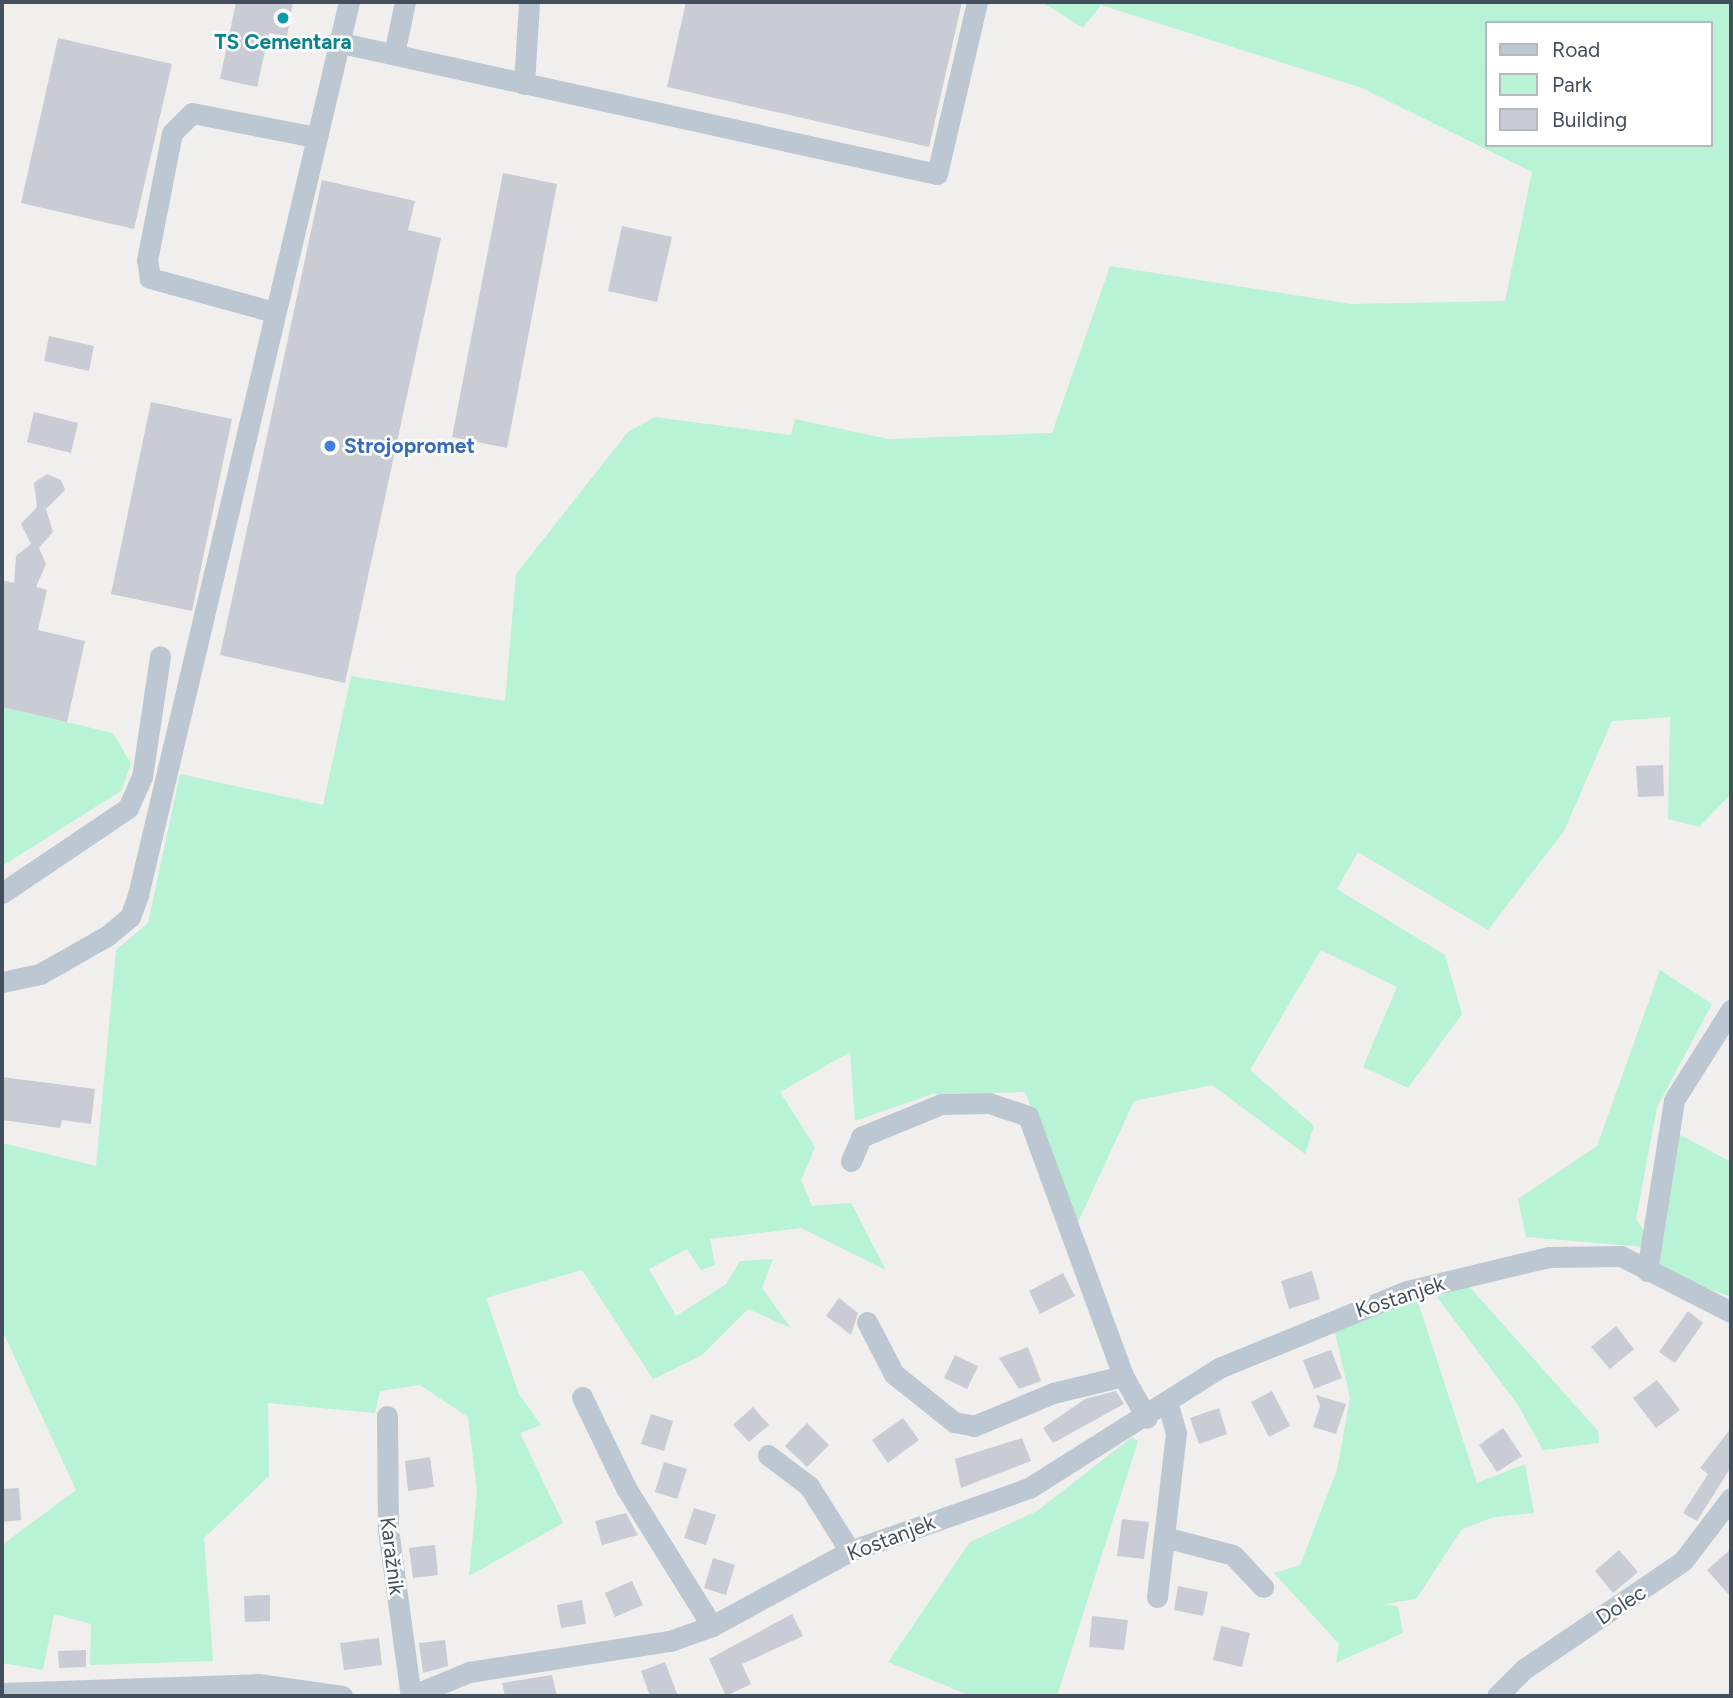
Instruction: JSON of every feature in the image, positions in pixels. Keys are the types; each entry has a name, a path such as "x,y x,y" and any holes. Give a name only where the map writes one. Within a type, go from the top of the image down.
{"street":[{"path":"2,982 40,974 130,917 349,2"},
{"path":"394,54 405,2"},
{"path":"524,84 529,2"},
{"path":"338,42 937,174 977,2"},
{"path":"274,312 150,278 147,260 173,133 192,113 315,137"},
{"path":"2,893 128,808 142,777 160,656"},
{"path":"1647,1271 1674,1100 1731,1010"},
{"path":"851,1161 862,1137 941,1104 989,1103 1028,1116 1123,1376 1147,1418"},
{"name":"Kostanjek","path":"411,1696 469,1672 670,1641 712,1626 850,1551 1029,1488 1147,1418 1167,1401 1292,1334 1406,1291 1549,1257 1621,1256 1731,1312"},
{"path":"867,1322 894,1374 954,1422 974,1426 1053,1394 1123,1376"},
{"path":"582,1397 626,1488 712,1626"},
{"path":"1157,1597 1175,1433 1167,1401"},
{"name":"Karažnik","path":"387,1416 387,1528 411,1696"},
{"path":"768,1455 809,1486 850,1551"},
{"name":"Dolec","path":"1497,1696 1524,1669 1683,1561 1731,1498"},
{"path":"1164,1537 1233,1555 1263,1587"},
{"path":"2,1693 258,1684 342,1696"}],"green space":[{"path":"1042,2 1731,2 1731,794 1699,827 1668,819 1670,717 1612,721 1564,831 1488,930 1358,852 1337,889 1445,955 1462,1014 1408,1088 1363,1067 1397,987 1321,950 1250,1070 1314,1126 1305,1154 1212,1085 1134,1101 1078,1222 1025,1092 932,1094 855,1121 850,1052 780,1092 815,1147 801,1180 812,1206 851,1203 886,1270 801,1228 710,1239 715,1265 701,1270 687,1249 649,1269 676,1316 726,1284 740,1261 773,1259 762,1288 791,1328 748,1309 702,1355 653,1379 582,1270 486,1298 519,1394 541,1425 520,1433 563,1523 469,1576 477,1491 468,1417 420,1385 380,1391 375,1413 268,1403 269,1476 204,1538 213,1661 90,1665 91,1624 54,1614 43,1670 2,1663 2,1545 76,1490 2,1330 2,1143 96,1166 116,950 148,923 180,774 323,805 351,676 505,701 516,574 628,432 655,417 791,435 795,419 888,439 1052,433 1110,266 1351,304 1505,301 1532,172 1362,88 1101,5 1083,28"},
{"path":"2,707 113,733 131,764 121,791 2,866"},
{"path":"1660,970 1712,1004 1657,1107 1636,1219 1656,1248 1526,1237 1518,1199 1597,1146"},
{"path":"1673,1131 1731,1162 1731,1297 1655,1269"},
{"path":"1467,1284 1598,1431 1599,1443 1543,1450 1518,1405 1437,1297"},
{"path":"1417,1299 1477,1483 1525,1464 1534,1513 1494,1517 1462,1529 1416,1599 1384,1604 1398,1607 1403,1633 1336,1663 1339,1644 1274,1573 1300,1565 1337,1470 1350,1398 1334,1328"},
{"path":"1132,1437 1138,1441 1057,1696 971,1696 888,1662 970,1542 1037,1511"}],"building":[{"path":"236,2 293,2 287,36 269,33 257,87 220,79"},
{"path":"686,2 962,2 929,147 667,87"},
{"path":"58,38 172,64 134,229 21,203"},
{"path":"503,173 557,184 507,448 452,437"},
{"name":"Strojopromet","path":"322,180 415,201 408,230 441,238 345,683 220,655"},
{"path":"622,226 672,237 657,302 608,291"},
{"path":"49,336 94,346 89,371 44,361"},
{"path":"151,402 232,419 192,611 111,594"},
{"path":"34,412 78,423 71,453 27,442"},
{"path":"47,474 61,480 65,490 46,509 53,532 39,548 46,564 36,587 47,590 38,630 85,641 67,722 2,707 2,580 14,583 16,556 31,544 21,524 37,507 34,483"},
{"path":"1663,765 1664,796 1638,797 1636,766"},
{"path":"2,1077 95,1089 91,1124 62,1120 60,1128 2,1120"},
{"path":"1312,1271 1320,1299 1289,1309 1281,1281"},
{"path":"1063,1273 1075,1296 1040,1314 1029,1291"},
{"path":"839,1298 858,1313 851,1335 826,1316"},
{"path":"1688,1311 1703,1323 1675,1363 1659,1352"},
{"path":"1616,1326 1634,1349 1610,1369 1591,1347"},
{"path":"1028,1347 1041,1381 1019,1389 999,1358"},
{"path":"1331,1350 1342,1378 1314,1389 1303,1360"},
{"path":"955,1355 978,1366 967,1389 944,1378"},
{"path":"1657,1380 1680,1410 1656,1428 1633,1398"},
{"path":"1116,1391 1124,1404 1053,1443 1043,1428 1085,1399"},
{"path":"1272,1391 1290,1426 1269,1437 1251,1402"},
{"path":"1316,1395 1346,1404 1336,1434 1313,1427 1320,1406"},
{"path":"753,1407 769,1425 749,1442 733,1425"},
{"path":"1219,1408 1227,1434 1199,1444 1190,1418"},
{"path":"651,1414 673,1421 664,1451 641,1444"},
{"path":"903,1418 919,1440 888,1463 872,1440"},
{"path":"807,1423 829,1445 807,1467 785,1446"},
{"path":"1503,1428 1522,1456 1497,1472 1479,1445"},
{"path":"1731,1428 1731,1467 1697,1521 1683,1513 1708,1474 1700,1468"},
{"path":"1022,1438 1031,1461 961,1488 955,1459"},
{"path":"430,1457 434,1487 408,1491 405,1461"},
{"path":"664,1462 687,1469 677,1499 655,1492"},
{"path":"19,1488 21,1520 2,1522 2,1489"},
{"path":"694,1508 716,1515 706,1545 684,1538"},
{"path":"626,1513 638,1535 602,1545 595,1521"},
{"path":"1122,1519 1149,1522 1144,1559 1117,1556"},
{"path":"435,1545 438,1575 413,1578 409,1548"},
{"path":"1731,1549 1731,1597 1707,1570"},
{"path":"1619,1550 1638,1572 1613,1593 1595,1571"},
{"path":"713,1558 735,1565 726,1595 704,1588"},
{"path":"632,1581 643,1605 615,1617 605,1593"},
{"path":"1178,1586 1208,1592 1203,1616 1174,1610"},
{"path":"270,1595 270,1621 245,1622 244,1596"},
{"path":"582,1600 586,1624 561,1628 557,1605"},
{"path":"792,1614 803,1636 742,1664 751,1684 726,1696 709,1659"},
{"path":"1092,1616 1128,1620 1124,1650 1089,1647"},
{"path":"1221,1626 1250,1633 1242,1667 1213,1660"},
{"path":"379,1638 382,1665 344,1670 340,1643"},
{"path":"445,1640 448,1666 423,1673 419,1643"},
{"path":"86,1650 86,1667 59,1668 58,1651"},
{"path":"665,1662 678,1696 650,1696 641,1671"},
{"path":"552,1675 557,1696 505,1696 502,1683"}],"place":[{"name":"TS Cementara","path":"283,18"},
{"name":"Strojopromet","path":"330,446"}]}
